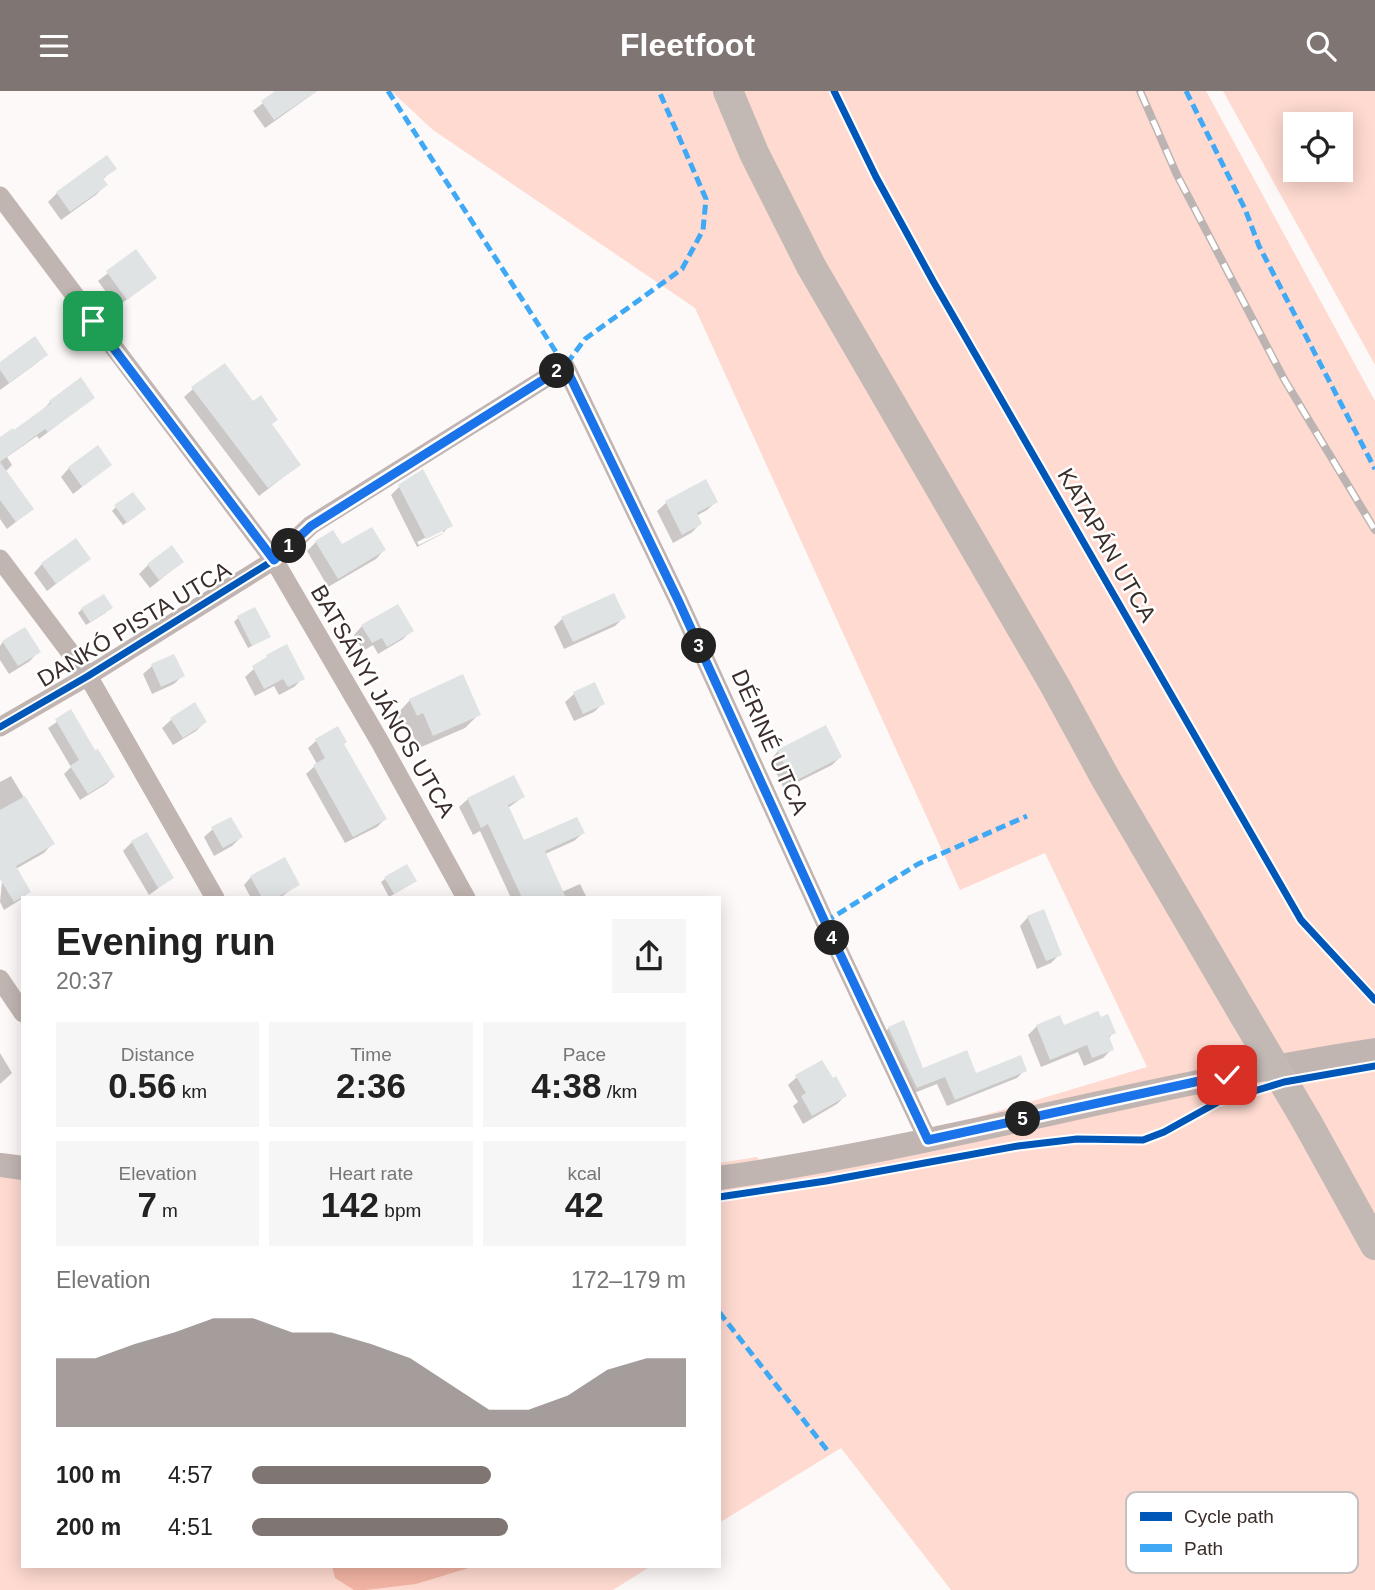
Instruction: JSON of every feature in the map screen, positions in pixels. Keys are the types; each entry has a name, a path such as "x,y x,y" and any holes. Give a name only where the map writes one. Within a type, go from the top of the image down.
{"main road":[{"path":"728,91 754,153 811,267 1307,1122 1375,1245"}],"street":[{"name":"BATSÁNYI JÁNOS UTCA","path":"0,197 274,560 466,896"},
{"name":"DANKÓ PISTA UTCA","path":"0,727 88,676 274,560 311,526 565,366"},
{"name":"DÉRINÉ UTCA","path":"565,366 673,588 928,1140"},
{"path":"0,559 88,676 214,896"},
{"path":"0,979 21,1010"},
{"path":"721,1178 928,1140 1227,1075 1375,1050"},
{"path":"0,1165 21,1168"}],"shaded area":[{"path":"391,91 1206,91 1375,401 1375,1590 951,1590 841,1448 721,1522 721,1163 757,1157 764,1166 898,1141 1147,1067 1045,853 960,890 695,308 433,130"},
{"path":"1223,91 1375,91 1375,365"},
{"path":"0,1153 21,1156 21,1568 648,1568 613,1590 0,1590"},
{"path":"332,1568 468,1568 416,1584 366,1590 354,1590 335,1578"}],"building":[{"path":"275,91 317,91 274,120 261,101"},
{"path":"107,155 117,169 103,178 108,185 70,212 56,192"},
{"path":"136,249 157,278 127,300 106,271"},
{"path":"35,336 48,355 9,383 0,370 0,362"},
{"path":"225,363 253,401 261,395 278,420 272,424 301,465 268,488 191,387"},
{"path":"81,377 95,398 48,432 45,429 0,462 0,437 51,403 49,401"},
{"path":"98,445 112,465 82,487 68,467"},
{"path":"0,462 34,509 16,522 0,500"},
{"path":"423,469 453,526 426,539 398,485"},
{"path":"706,479 718,502 697,513 702,524 682,535 665,501"},
{"path":"133,492 146,509 127,523 114,505"},
{"path":"372,527 386,550 338,579 315,541 333,530 342,544"},
{"path":"76,538 91,559 56,584 41,563"},
{"path":"172,545 184,562 159,580 147,564"},
{"path":"614,593 626,618 573,642 561,617"},
{"path":"104,594 113,608 90,622 81,608"},
{"path":"398,604 414,631 387,647 382,638 372,643 361,625"},
{"path":"255,607 271,637 252,646 237,616"},
{"path":"25,627 41,652 18,666 2,641"},
{"path":"287,644 305,679 288,687 283,679 264,689 252,666"},
{"path":"174,654 185,676 161,687 151,664"},
{"path":"463,674 481,715 433,736 423,713 417,716 409,699"},
{"path":"595,682 605,704 583,714 573,692"},
{"path":"195,702 207,722 183,738 170,718"},
{"path":"71,709 95,750 98,749 115,777 88,794 70,766 79,760 55,719"},
{"path":"826,725 842,757 793,782 777,750"},
{"path":"338,726 347,742 344,744 387,819 353,837 313,765 325,758 315,739"},
{"path":"514,775 525,797 508,805 524,840 577,817 585,833 545,851 565,896 521,896 488,824 481,828 467,798"},
{"path":"25,796 55,844 16,866 31,892 14,902 0,879 0,810"},
{"path":"231,817 243,837 223,848 211,827"},
{"path":"147,832 174,878 158,888 131,841"},
{"path":"285,857 300,885 280,896 261,896 250,876"},
{"path":"407,864 417,881 394,894 384,877"},
{"path":"1044,909 1062,955 1046,961 1027,916"},
{"path":"1098,1011 1101,1017 1108,1014 1116,1033 1109,1036 1114,1050 1092,1058 1087,1045 1050,1060 1036,1025 1060,1015 1064,1025"},
{"path":"904,1020 923,1068 967,1050 976,1073 1021,1055 1027,1071 955,1100 945,1077 917,1088 888,1027"},
{"path":"822,1060 833,1078 836,1076 847,1096 812,1116 801,1096 806,1093 795,1075"}],"railway":[{"path":"1140,91 1177,175 1284,379 1375,530"}],"marked path":[{"path":"388,91 565,366 585,339 682,269 703,230 706,199 659,91"},
{"path":"1186,91 1245,209 1259,246 1375,469"},
{"path":"825,922 918,864 1027,816"},
{"path":"721,1315 827,1450"}],"cycle path":[{"name":"KATAPÁN UTCA","path":"834,91 876,177 933,281 1301,920 1375,1000"},
{"path":"0,727 88,676 274,560 311,525 565,366 678,600 928,1140"},
{"path":"721,1197 826,1181 1018,1146 1077,1139 1143,1140 1164,1132 1218,1102 1284,1082 1375,1066"}],"route":[{"path":"93,321 274,560 311,526 565,366 678,600 928,1140 1227,1075"}]}
